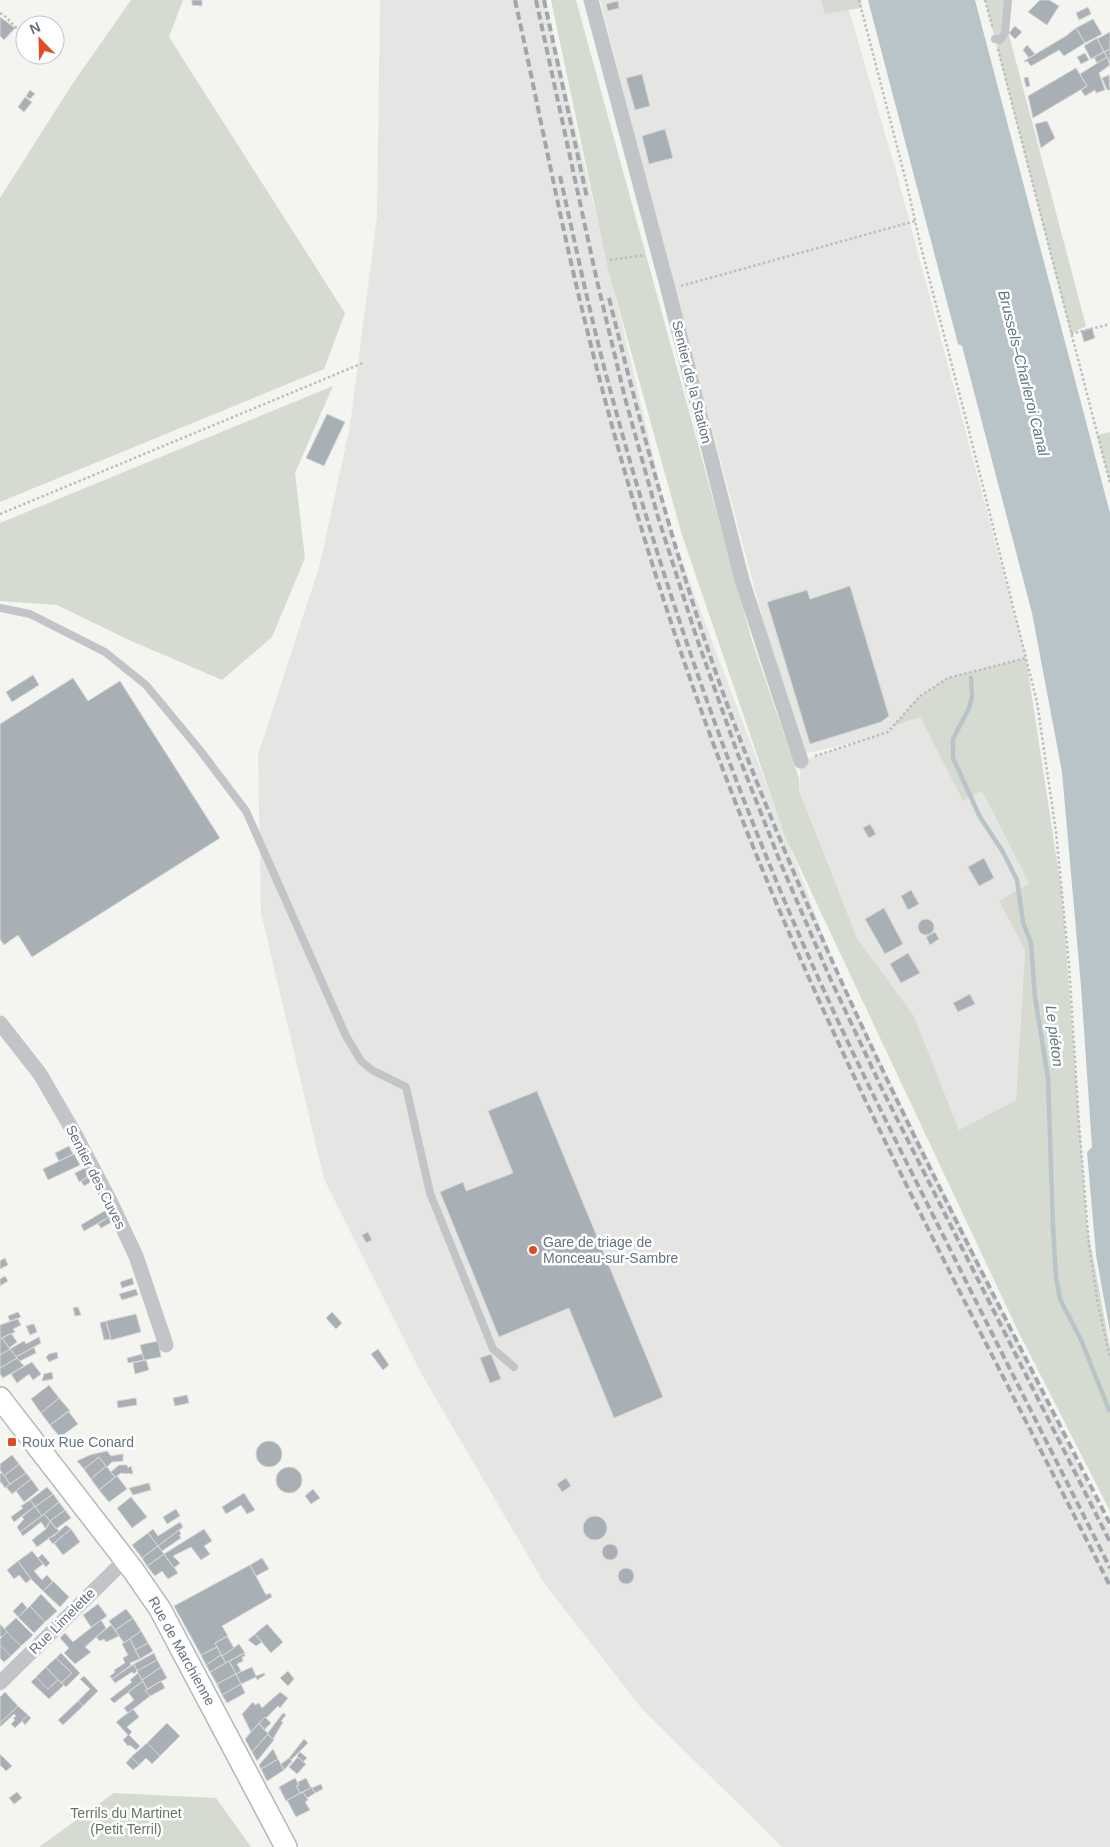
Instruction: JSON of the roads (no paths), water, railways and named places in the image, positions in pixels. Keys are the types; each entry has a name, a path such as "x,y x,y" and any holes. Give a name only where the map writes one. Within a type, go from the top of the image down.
{"main road":[{"name":"Rue de Marchienne","path":"0,1398 125,1560 165,1616 286,1847"}],"street":[{"name":"Sentier de la Station","path":"591,0 668,289 742,580 801,761"},
{"name":"Sentier des Cuves","path":"0,1023 40,1074 76,1136 136,1256 166,1345"},
{"name":"Rue Limelette","path":"0,1683 125,1560"}],"lane":[{"path":"995,39 1000,40 1005,33 1008,0"},
{"path":"0,608 30,614 105,652 146,685 200,749 246,811 346,1036 361,1061 372,1070 406,1087 430,1193 493,1349 514,1368"}],"water":[{"name":"Brussels–Charleroi Canal","path":"868,0 975,0 1110,513 1110,1332 1096,1255 1087,1152 1092,1147 1081,986 1062,772 1032,613 962,346 958,344"}],"waterway":[{"name":"Le piéton","path":"971,678 972,697 969,708 953,739 953,758 980,817 1003,852 1017,880 1023,922 1031,943 1035,997 1048,1078 1056,1277 1060,1299 1081,1340 1109,1410"}],"railway":[{"path":"515,0 568,249 606,404 658,583 719,759 761,865 853,1074 954,1280 1110,1586"},
{"path":"536,0 597,281 625,398 658,517 696,636 737,752 781,864 830,978 883,1091 1110,1542"},
{"path":"544,0 587,198"},
{"path":"560,176 599,347 648,522 685,639 748,811 811,962 854,1054 898,1146 1110,1568"},
{"path":"609,298 638,413 687,584 724,697 778,836 838,974 903,1113 1110,1524"}],"place":[{"name":"Gare de triage de Monceau-sur-Sambre","path":"533,1250"},
{"name":"Roux Rue Conard","path":"12,1442"}],"park label":[{"name":"Terrils du Martinet (Petit Terril)","path":"126,1822"}]}
